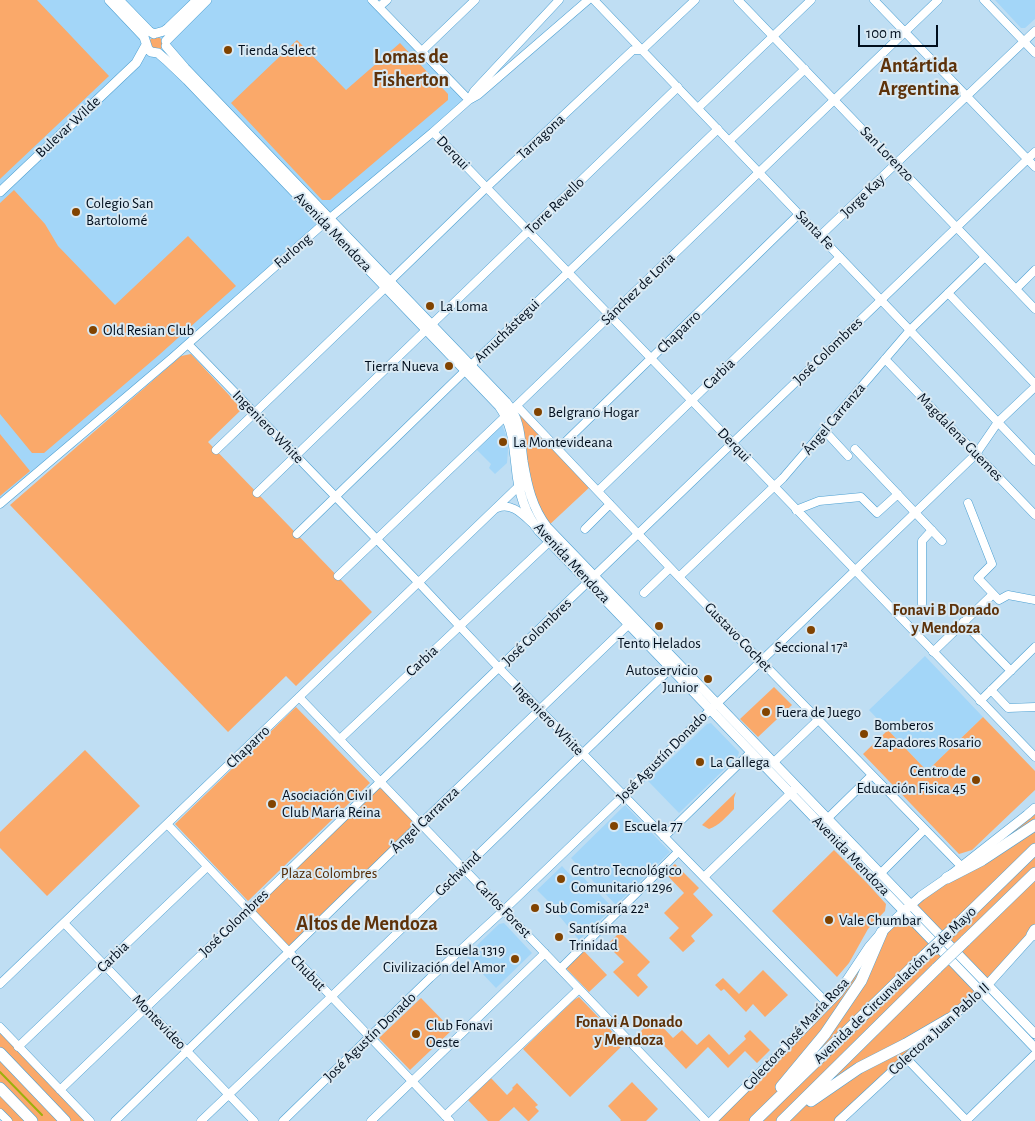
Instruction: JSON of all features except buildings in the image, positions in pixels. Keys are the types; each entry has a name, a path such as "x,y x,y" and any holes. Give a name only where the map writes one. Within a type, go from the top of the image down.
{"highway":[{"path":"946,878 982,860 1035,825"},
{"name":"Avenida de Circunvalación 25 de Mayo","path":"754,1121 1035,849"},
{"name":"Avenida de Circunvalación 25 de Mayo","path":"783,1121 1035,873"},
{"path":"754,1121 825,1034 861,981 882,932"},
{"path":"783,1121 859,1068 949,1019"},
{"path":"0,1053 65,1121"},
{"path":"0,1088 32,1121"}],"main road":[{"name":"Avenida Mendoza","path":"109,0 144,37 148,49 151,52 157,53 187,80 512,411 516,467 535,508 542,520 629,624 671,668 773,763 793,790 834,833 985,988 1035,1034"},
{"name":"Avenida Mendoza","path":"119,0 149,31 161,34 166,44 185,68 327,221"},
{"path":"146,43 149,36 164,31 197,0"},
{"path":"157,53 164,50 166,44 207,0"},
{"name":"Bulevar Wilde","path":"0,192 136,62 146,43"},
{"name":"Bulevar Wilde","path":"136,62 157,53"},
{"name":"Avenida Mendoza","path":"523,483 522,499 528,514 534,525 549,542 591,579 714,707 751,752 827,819 834,833 880,874 907,908"},
{"name":"Colectora José María Rosa","path":"712,1121 839,992 869,947 882,932 907,908 1035,808"},
{"name":"Colectora Juan Pablo II","path":"839,1121 985,988 1034,933"},
{"name":"Avenida Mendoza","path":"985,988 1035,1048"}],"street":[{"path":"372,0 468,100 474,91 559,0"},
{"path":"379,7 387,0"},
{"path":"422,51 475,0"},
{"name":"Furlong","path":"0,504 188,344 468,100 478,95 588,0"},
{"name":"Santa Fe","path":"594,0 1035,460"},
{"name":"Tarragona","path":"216,450 486,188 633,50 642,50 695,0"},
{"name":"San Lorenzo","path":"738,0 1035,309"},
{"path":"698,108 811,0"},
{"path":"874,0 1035,167"},
{"name":"Sánchez de Loria","path":"338,576 938,0"},
{"path":"984,0 1035,53"},
{"name":"Jorge Kay","path":"820,236 1035,31"},
{"path":"729,141 805,69"},
{"name":"Torre Revello","path":"257,493 678,87"},
{"name":"Amuchástegui","path":"297,534 718,129"},
{"name":"Derqui","path":"433,132 1035,758"},
{"name":"José Colombres","path":"60,1090 1035,152"},
{"name":"Chaparro","path":"558,449 799,214"},
{"name":"Carbia","path":"598,491 840,257"},
{"name":"Ángel Carranza","path":"679,577 799,460 910,330 985,257"},
{"path":"1016,289 1035,270"},
{"path":"948,293 1035,386"},
{"name":"Ingeniero White","path":"188,344 623,796 828,1004"},
{"name":"Magdalena Guemes","path":"884,359 1035,515"},
{"name":"José Agustín Donado","path":"283,1121 430,978 623,796 976,454 998,422 1035,386"},
{"name":"Gustavo Cochet","path":"512,411 558,449 670,568 961,866"},
{"path":"824,430 848,456"},
{"path":"855,449 942,541"},
{"name":"Chaparro","path":"0,984 523,483"},
{"path":"796,510 819,502 861,497 877,513 898,494"},
{"path":"968,503 992,564 978,578 999,600 1008,595 1035,600"},
{"path":"585,529 610,504"},
{"path":"495,509 504,505 512,508 534,525"},
{"path":"922,604 922,541 932,530"},
{"name":"Carbia","path":"340,739 549,542"},
{"path":"644,593 670,568"},
{"path":"933,652 993,594"},
{"path":"963,622 1011,671"},
{"name":"Ángel Carranza","path":"115,1121 629,624"},
{"path":"980,701 1035,647"},
{"name":"Gschwind","path":"201,1121 671,668"},
{"path":"991,690 1008,708 1035,707"},
{"name":"Carlos Forest","path":"299,697 706,1121"},
{"path":"773,763 818,720"},
{"path":"664,837 751,752"},
{"path":"827,819 872,775"},
{"path":"704,877 793,790"},
{"name":"Chubut","path":"167,824 448,1119"},
{"path":"880,874 925,829"},
{"path":"560,968 678,852"},
{"name":"Carbia","path":"18,1047 207,867"},
{"name":"Montevideo","path":"64,923 254,1121"},
{"path":"370,1121 545,953"},
{"path":"448,1119 580,989"},
{"path":"0,1027 90,1121"},
{"path":"906,1058 966,1121 1035,1054"},
{"path":"0,1112 8,1121"}],"shaded area":[{"path":"0,0 372,0 469,100 0,504"},
{"path":"995,0 1035,0 1035,19 1025,28 1021,28"},
{"path":"502,425 506,435 508,450 507,463 495,474 489,468 491,464 477,450"},
{"path":"925,656 983,717 927,771 869,710"},
{"name":"La Gallega","path":"711,723 739,752 738,756 679,813 648,781 707,724"},
{"path":"625,805 670,852 616,905 571,858"},
{"path":"562,866 573,878 579,873 613,908 579,940 550,903 537,890"},
{"path":"504,923 532,953 496,988 466,956 499,924"}],"green space":[{"path":"0,0 37,0 109,76 0,179"},
{"path":"158,36 163,41 163,46 160,50 151,49 150,40"},
{"path":"297,40 346,90 400,43 448,94 448,100 330,200 322,200 231,103"},
{"name":"Old Resian Club","path":"14,190 45,224 58,246 115,305 188,236 236,286 159,355 44,453 32,453 0,414 0,203"},
{"path":"191,354 242,409 208,442 372,612 296,686 286,676 228,732 10,505 181,356"},
{"path":"517,406 592,485 547,527 535,508 518,423"},
{"path":"0,434 30,471 0,496"},
{"name":"Fuera de Juego","path":"774,687 792,705 758,737 740,719"},
{"name":"Asociación Civil Club María Reina","path":"296,707 370,783 248,901 175,824"},
{"name":"Centro de Educación Fisica 45","path":"983,717 1035,771 1035,790 972,850 959,854 863,754 888,730 927,771"},
{"path":"85,750 140,806 47,896 0,848 0,832"},
{"name":"Plaza Colombres","path":"378,788 382,789 415,823 415,826 291,947 287,947 253,909"},
{"path":"736,792 734,809 726,818 709,829 702,825"},
{"path":"1035,808 1035,932 988,985 839,1121 712,1121 839,993 882,932"},
{"name":"Vale Chumbar","path":"834,850 886,904 885,911 868,929 849,963 837,977 772,911"},
{"path":"675,864 699,888 693,894 713,915 691,936 695,941 683,952 669,938 679,928 664,913 684,893 665,873"},
{"path":"620,932 650,962 637,975 648,987 638,997 613,972 624,962 607,945"},
{"path":"583,950 607,975 589,992 565,967"},
{"path":"763,970 788,995 765,1017 753,1004 746,1012 724,989 721,991 715,985 723,978 739,994"},
{"path":"579,997 624,1044 570,1097 523,1049"},
{"name":"Club Fonavi Oeste","path":"421,998 452,1030 410,1070 379,1038"},
{"path":"654,1018 673,1038 682,1030 697,1045 709,1034 729,1055 746,1039 744,1036 750,1030 770,1050 757,1063 745,1051 728,1068 708,1047 686,1069 653,1034 643,1042 637,1035"},
{"path":"0,1027 90,1121 8,1121 0,1113"},
{"path":"491,1078 507,1095 517,1083 538,1105 535,1107 539,1111 528,1121 514,1107 499,1121 488,1121 468,1100"},
{"path":"632,1082 658,1109 646,1121 620,1121 608,1106"}],"waterway":[{"path":"0,1072 42,1115"}],"place":[{"name":"Tienda Select","path":"228,50"},
{"name":"Colegio San Bartolomé","path":"76,212"},
{"name":"La Loma","path":"430,306"},
{"name":"Old Resian Club","path":"93,330"},
{"name":"Tierra Nueva","path":"449,366"},
{"name":"Belgrano Hogar","path":"538,412"},
{"name":"La Montevideana","path":"503,442"},
{"name":"Tento Helados","path":"659,626"},
{"name":"Seccional 17ª","path":"811,630"},
{"name":"Autoservicio Junior","path":"708,679"},
{"name":"Fuera de Juego","path":"766,712"},
{"name":"Bomberos Zapadores Rosario","path":"864,734"},
{"name":"La Gallega","path":"700,762"},
{"name":"Centro de Educación Fisica 45","path":"976,780"},
{"name":"Asociación Civil Club María Reina","path":"272,804"},
{"name":"Escuela 77","path":"614,826"},
{"name":"Centro Tecnológico Comunitario 1296","path":"561,879"},
{"name":"Sub Comisaría 22ª","path":"535,908"},
{"name":"Vale Chumbar","path":"829,920"},
{"name":"Santísima Trinidad","path":"559,937"},
{"name":"Escuela 1319 Civilización del Amor","path":"515,959"},
{"name":"Club Fonavi Oeste","path":"416,1034"}],"district":[{"name":"Lomas de Fisherton","path":"411,68"},
{"name":"Antártida Argentina","path":"919,78"},
{"name":"Fonavi B Donado y Mendoza","path":"946,619"},
{"name":"Altos de Mendoza","path":"367,924"},
{"name":"Fonavi A Donado y Mendoza","path":"629,1031"}]}
